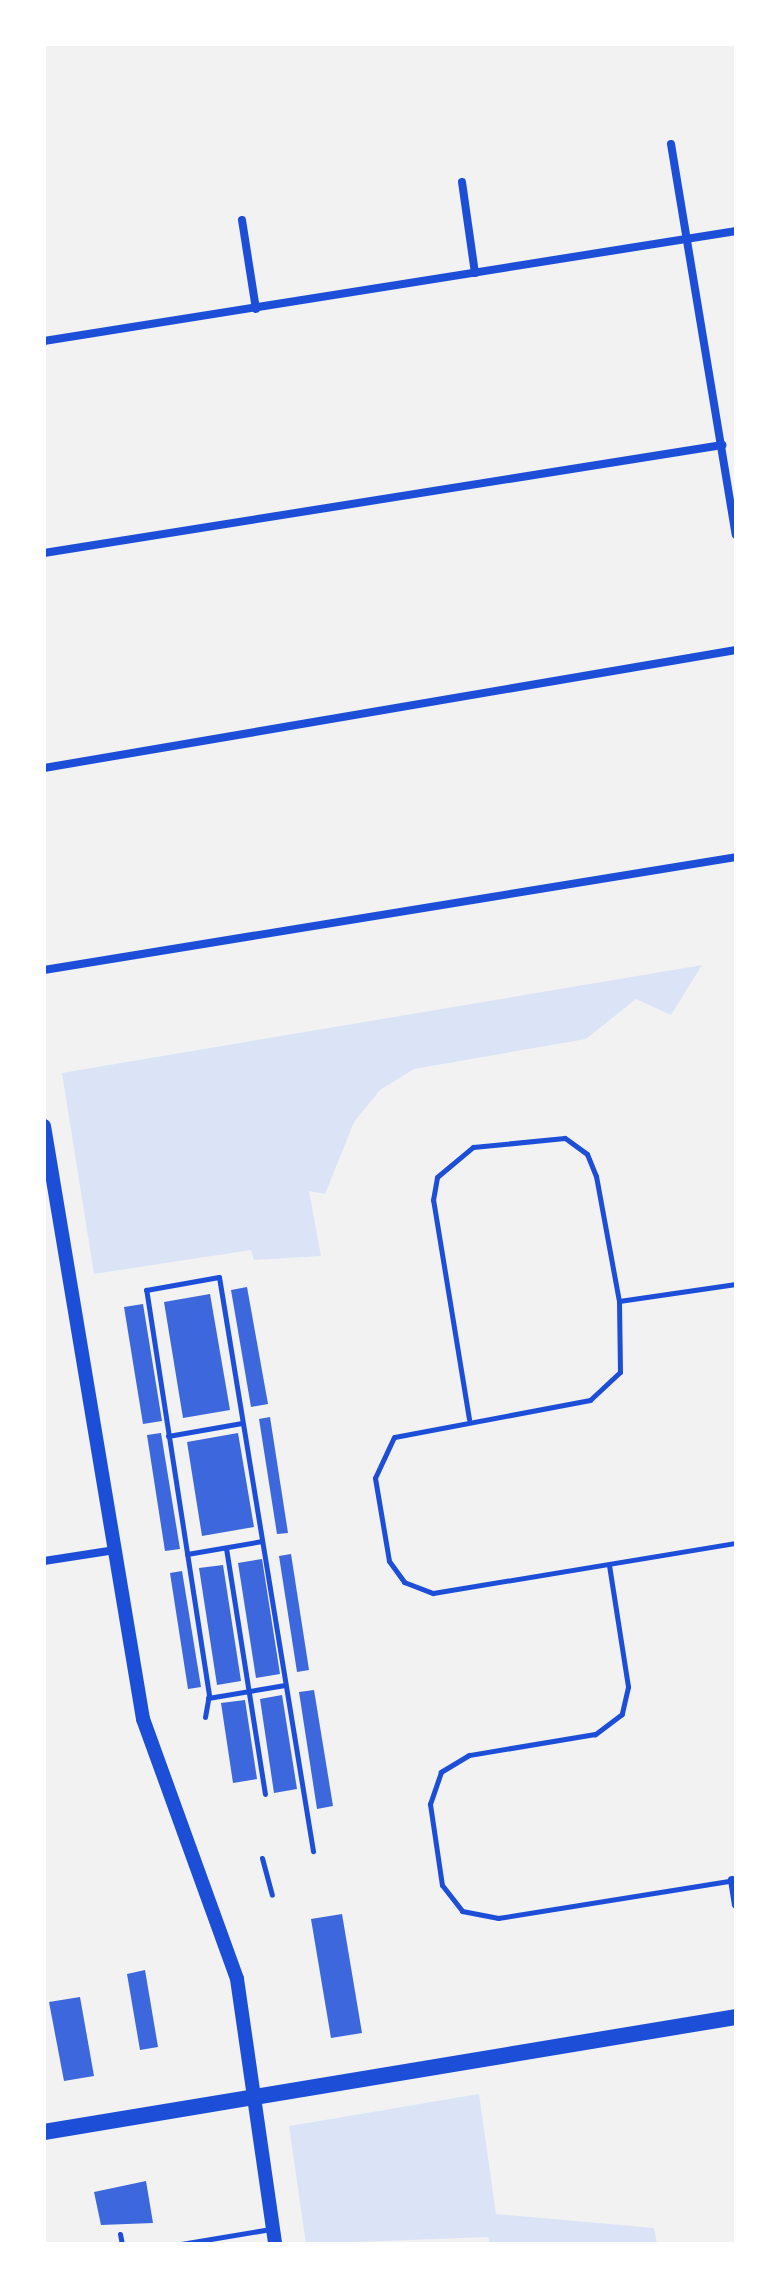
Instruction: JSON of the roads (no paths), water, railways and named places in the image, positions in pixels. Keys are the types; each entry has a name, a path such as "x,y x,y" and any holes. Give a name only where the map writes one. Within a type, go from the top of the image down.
{"main road":[{"path":"44,2132 736,2017"}],"street":[{"path":"671,144 736,535"},
{"path":"462,182 475,273"},
{"path":"242,220 256,309"},
{"path":"44,341 736,231"},
{"path":"44,553 722,445"},
{"path":"44,768 736,650"},
{"path":"44,970 736,857"},
{"path":"44,1126 48,1175 143,1719 227,1939 274,2236"},
{"path":"44,1561 115,1550"},
{"path":"734,1880 736,1905"}],"lane":[{"path":"469,1419 433,1200 440,1169 456,1154 548,1136 582,1148 596,1176 619,1301 623,1360 604,1393 469,1419 408,1430 379,1456 378,1501 396,1573 433,1593 736,1543"},
{"path":"205,1717 208,1698 146,1290 219,1277 313,1851"},
{"path":"619,1301 736,1284"},
{"path":"168,1436 243,1423"},
{"path":"187,1554 262,1541"},
{"path":"226,1548 265,1794"},
{"path":"609,1565 628,1687 622,1714 595,1734 469,1755 441,1772 430,1804 442,1885 462,1911 498,1918 734,1880"},
{"path":"208,1698 285,1685"},
{"path":"262,1858 272,1895"},
{"path":"120,2234 122,2244"},
{"path":"181,2244 274,2236"}]}
